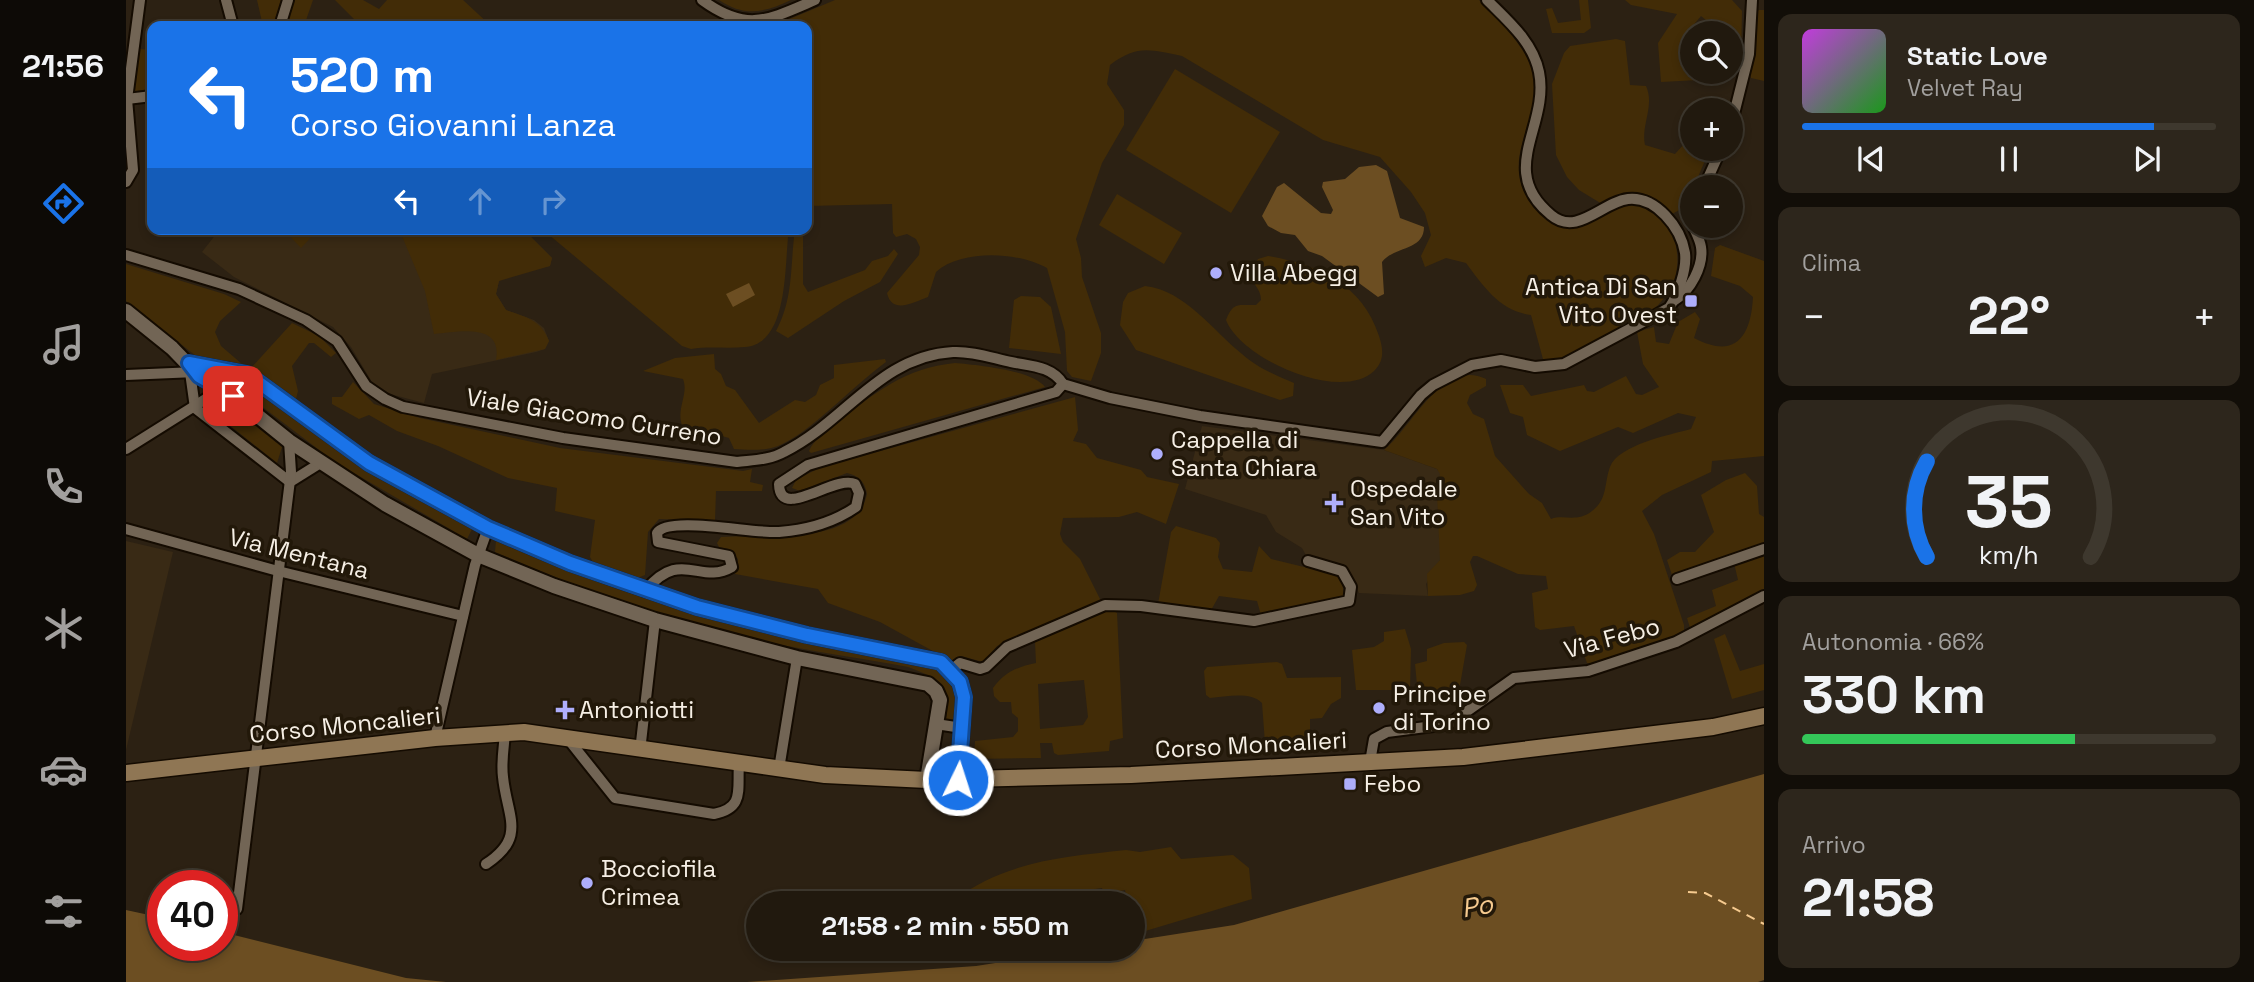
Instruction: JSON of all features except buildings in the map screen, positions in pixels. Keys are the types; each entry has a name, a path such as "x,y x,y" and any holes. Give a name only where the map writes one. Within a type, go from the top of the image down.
{"main road":[{"name":"Corso Moncalieri","path":"126,773 254,757 505,733 825,775 958,780 1463,757 1713,727 1764,716"}],"street":[{"path":"126,182 133,170 127,99 140,0"},
{"path":"226,0 232,21"},
{"path":"282,21 288,0"},
{"path":"702,0 724,15 750,21"},
{"path":"757,21 815,0"},
{"path":"1487,0 1519,33 1538,69 1540,108 1524,166 1530,191 1551,216 1567,223 1584,219 1627,199 1640,199 1653,205 1671,222 1685,254 1675,300"},
{"path":"1738,98 1746,67 1752,0"},
{"path":"127,99 147,97"},
{"path":"1675,300 1689,288 1699,262 1702,250 1698,238"},
{"name":"Viale Giacomo Curreno","path":"126,255 239,289 306,320 337,341 366,386 403,407 563,438 737,461 760,460 782,454 801,443 898,366 928,355 955,352 1052,371 1063,384 1156,408 1382,442 1421,395 1433,385 1472,365 1501,360 1535,367 1564,364 1660,314 1675,300"},
{"path":"126,311 192,369 289,441 385,504 478,555 554,586 655,620 797,658 928,684 936,691 940,700 927,780"},
{"path":"192,369 194,408 290,482"},
{"path":"126,375 192,369 247,374 369,463 488,528 645,591 807,635 929,657 951,670 964,697 958,780"},
{"path":"645,591 657,575 668,570 721,571 732,567 729,556 658,542 657,533 665,525 681,524 758,533 811,528 856,507 859,493 855,484 840,481 796,500 788,499 782,494 779,484 801,469 840,453 1056,393 1063,384"},
{"path":"126,449 220,390"},
{"path":"238,900 290,482 289,441"},
{"path":"290,482 321,462"},
{"path":"435,738 478,555 488,528"},
{"name":"Via Mentana","path":"126,529 278,571 463,617"},
{"path":"1677,579 1764,549"},
{"path":"951,670 960,663 981,669 986,667 1007,647 1105,605 1140,606 1254,621 1349,601 1352,592 1346,575 1308,561"},
{"name":"Via Febo","path":"1370,762 1374,739 1387,732 1449,724 1514,678 1572,673 1602,667 1676,642 1764,596"},
{"path":"640,751 655,620"},
{"path":"779,769 797,658"},
{"path":"936,724 962,728"},
{"path":"486,864 501,854 510,842 513,831 502,776 505,733"},
{"path":"568,740 615,798 715,814 730,811 736,805 739,763"}],"shaded area":[{"path":"257,0 281,0 275,21 262,21"},
{"path":"293,0 313,0 306,21 287,21"},
{"path":"335,0 363,0 379,9 387,0 463,0 486,21 356,21"},
{"path":"719,0 791,0 772,8 746,11"},
{"path":"835,0 1479,0 1519,45 1534,77 1533,107 1519,165 1520,180 1529,200 1548,220 1566,227 1585,224 1621,206 1630,204 1646,207 1667,224 1675,242 1677,267 1671,287 1658,305 1641,319 1556,360 1543,359 1531,315 1510,309 1502,303 1486,289 1466,263 1446,258 1425,267 1421,256 1431,235 1425,213 1411,192 1380,157 1323,140 1182,56 1137,51 1110,65 1107,84 1124,110 1124,125 1102,163 1076,239 1082,277 1101,333 1101,353 1091,381 1072,377 1067,371 1065,332 1047,268 1006,256 960,259 936,272 928,297 910,304 894,304 887,293 919,255 920,247 916,239 907,234 896,237 893,233 892,204 812,206 812,21 785,21"},
{"path":"1579,0 1588,0 1591,28 1584,33 1552,33 1546,9 1552,8 1558,23 1581,20"},
{"path":"1625,0 1732,0 1742,11 1742,21 1707,21 1701,16 1697,21 1680,21 1680,81 1661,82 1658,43 1677,14 1631,5"},
{"path":"1764,10 1764,81 1751,78 1749,73 1755,13"},
{"path":"1616,39 1625,41 1630,85 1646,86 1648,93 1645,145 1675,154 1680,149 1680,161 1705,161 1699,175 1680,175 1680,210 1672,214 1650,198 1602,204 1579,190 1567,177 1556,155 1552,84 1564,53 1570,46"},
{"path":"139,49 147,50 147,94 136,93 134,90"},
{"path":"1175,69 1280,132 1231,213 1126,150"},
{"path":"1117,194 1182,233 1164,264 1099,225"},
{"path":"215,235 529,235 552,258 550,266 509,275 499,281 496,294 506,310 534,320 544,328 549,341 545,349 536,352 432,374 424,403 390,394 372,382 351,347 333,327 234,277 202,252"},
{"path":"289,235 313,235 301,248"},
{"path":"402,235 529,235 552,258 550,266 499,281 496,294 506,310 532,320 542,328 549,341 545,349 496,360 493,340 486,335 466,331 434,334 425,291"},
{"path":"549,235 789,235 782,299 770,332 760,342 745,347 691,349 682,346"},
{"path":"794,235 803,235 803,284 808,292 865,270 872,261 888,256 894,249 898,254 880,282 844,301 788,338 776,331 789,294"},
{"path":"1720,245 1764,261 1764,456 1712,461 1711,472 1662,495 1642,511 1654,534 1684,625 1684,634 1591,664 1587,663 1574,626 1540,630 1535,627 1532,593 1548,589 1546,576 1518,574 1477,556 1473,556 1470,562 1477,585 1474,591 1460,595 1428,596 1427,574 1440,560 1437,493 1440,474 1437,469 1384,450 1442,386 1455,378 1470,375 1486,379 1486,386 1470,395 1467,403 1473,414 1484,419 1495,456 1529,494 1542,503 1551,519 1586,515 1601,501 1610,467 1615,459 1645,442 1691,429 1696,417 1678,413 1633,433 1618,427 1560,451 1527,435 1523,417 1510,413 1500,385 1523,385 1531,396 1584,385 1587,391 1594,392 1626,376 1636,394 1642,395 1659,387 1643,364 1637,332 1654,327 1656,342 1669,344 1678,322 1695,312 1700,319 1694,338 1709,344 1731,345 1745,333 1753,297 1740,286 1711,276 1715,248"},
{"path":"1268,256 1321,272 1350,290 1362,303 1381,345 1381,359 1374,371 1358,380 1339,382 1316,379 1270,362 1235,335 1226,320 1235,307 1256,305 1261,300 1249,272 1258,259"},
{"path":"126,264 224,294 241,302 220,321 215,332 221,346 242,364 196,356 126,301"},
{"path":"1145,286 1160,289 1186,303 1248,359 1294,383 1293,396 1280,400 1136,350 1120,325 1123,302 1128,293"},
{"path":"1021,296 1040,297 1051,307 1061,354 1009,348 1014,300"},
{"path":"292,323 319,336 336,353 331,357 314,343 309,343 292,366 298,391 295,403 251,368"},
{"path":"714,354 715,369 721,374 726,386 735,390 759,423 795,400 805,402 816,395 820,385 834,378 834,365 885,359 886,362 818,420 790,440 773,448 745,450 734,449 729,438 682,425 680,413 685,390 683,379 643,371 675,358"},
{"path":"955,363 1017,372 1029,376 1045,387 811,453 809,451 821,436 891,384 921,370"},
{"path":"353,382 374,404 420,418 560,448 743,471 752,469 750,482 763,485 762,491 716,491 715,521 659,519 648,532 645,575 635,579 594,564 590,557 595,520 555,511 557,488 508,478 438,446 397,431 369,415 359,419 332,404 332,397 342,397"},
{"path":"245,383 380,479 472,529 467,539 335,462 240,390"},
{"path":"1075,397 1078,430 1073,441 1086,444 1097,458 1141,470 1147,477 1179,484 1166,524 1137,512 1119,517 1063,518 1060,534 1063,542 1080,559 1101,601 1026,636 997,646 983,662 961,656 951,661 880,622 828,603 818,589 735,574 738,559 729,549 719,547 717,543 721,537 805,534 845,523 859,511 867,494 865,486 858,478 847,473 800,491 792,488 796,480 819,468"},
{"path":"227,403 282,447 277,463 213,412"},
{"name":"Ospedale San Vito","path":"1202,426 1384,450 1437,469 1441,474 1442,546 1440,560 1426,584 1428,596 1359,593 1348,569 1307,557 1302,548 1276,532 1266,515 1185,489"},
{"path":"1745,473 1757,486 1759,514 1764,517 1764,544 1672,575 1667,560 1680,552 1695,552 1714,532 1701,495 1726,480"},
{"path":"1176,526 1216,538 1220,543 1218,557 1223,569 1252,572 1259,546 1271,559 1337,575 1342,580 1344,597 1261,615 1257,601 1219,596 1210,612 1158,604 1171,532"},
{"path":"126,541 173,552 126,750"},
{"path":"496,541 563,569 698,615 788,638 930,665 944,676 953,688 955,721 946,719 946,698 940,684 908,667 767,642 663,615 595,592 495,552"},
{"path":"1764,553 1764,591 1691,631 1687,618 1716,606 1712,590 1738,580 1734,563"},
{"path":"1112,609 1117,613 1123,738 1110,741 1109,751 1058,755 1054,753 1052,743 1040,743 1041,758 974,759 975,741 1013,737 1018,731 1018,718 1012,713 1011,702 1000,702 994,696 993,688 1012,671 1036,663 1035,642","holes":["1084,680 1088,717 1083,725 1040,729 1038,684"]},
{"path":"1405,629 1411,649 1410,690 1356,690 1352,650 1374,647 1384,641 1384,632"},
{"path":"1725,634 1740,671 1764,664 1764,690 1732,699 1714,639"},
{"path":"1464,642 1467,645 1460,685 1418,695 1415,664 1427,661 1427,649 1444,643"},
{"path":"1277,662 1282,664 1287,678 1341,677 1341,698 1331,704 1322,718 1310,719 1310,736 1306,740 1265,743 1262,703 1244,696 1210,698 1206,695 1204,671 1207,667"},
{"path":"1171,847 1181,859 1233,855 1249,868 1252,899 1145,931 1145,891 1103,891 1102,888 1080,891 968,891 994,877 1036,863 1126,850 1140,852"}],"water":[{"path":"1376,165 1387,171 1400,218 1424,227 1419,240 1382,262 1384,294 1378,297 1322,256 1308,251 1295,235 1281,233 1268,226 1262,216 1277,187 1284,183 1321,213 1331,214 1333,210 1322,187 1323,182 1345,179 1359,167"},
{"path":"749,283 755,295 733,307 726,294"},
{"name":"Po","path":"1764,774 1764,980 1758,982 747,982 976,966 1009,961 1145,961 1145,939 1234,925"},
{"path":"126,910 147,915 147,961 238,961 238,936 406,978 446,982 126,982"}],"ferry route":[{"path":"1688,892 1705,893 1764,924"}],"place":[{"name":"Villa Abegg","path":"1216,273"},
{"name":"Antica Di San Vito Ovest","path":"1691,301"},
{"name":"Cappella di Santa Chiara","path":"1157,454"},
{"name":"Ospedale San Vito","path":"1334,503"},
{"name":"Principe di Torino","path":"1379,708"},
{"name":"Antoniotti","path":"565,710"},
{"name":"Febo","path":"1350,784"},
{"name":"Bocciofila Crimea","path":"587,883"}],"route":[{"path":"233,396 199,376 189,363 247,374 369,463 488,528 570,563 640,590 697,607 807,635 929,657 941,662 960,682 964,697 958,780"}]}
